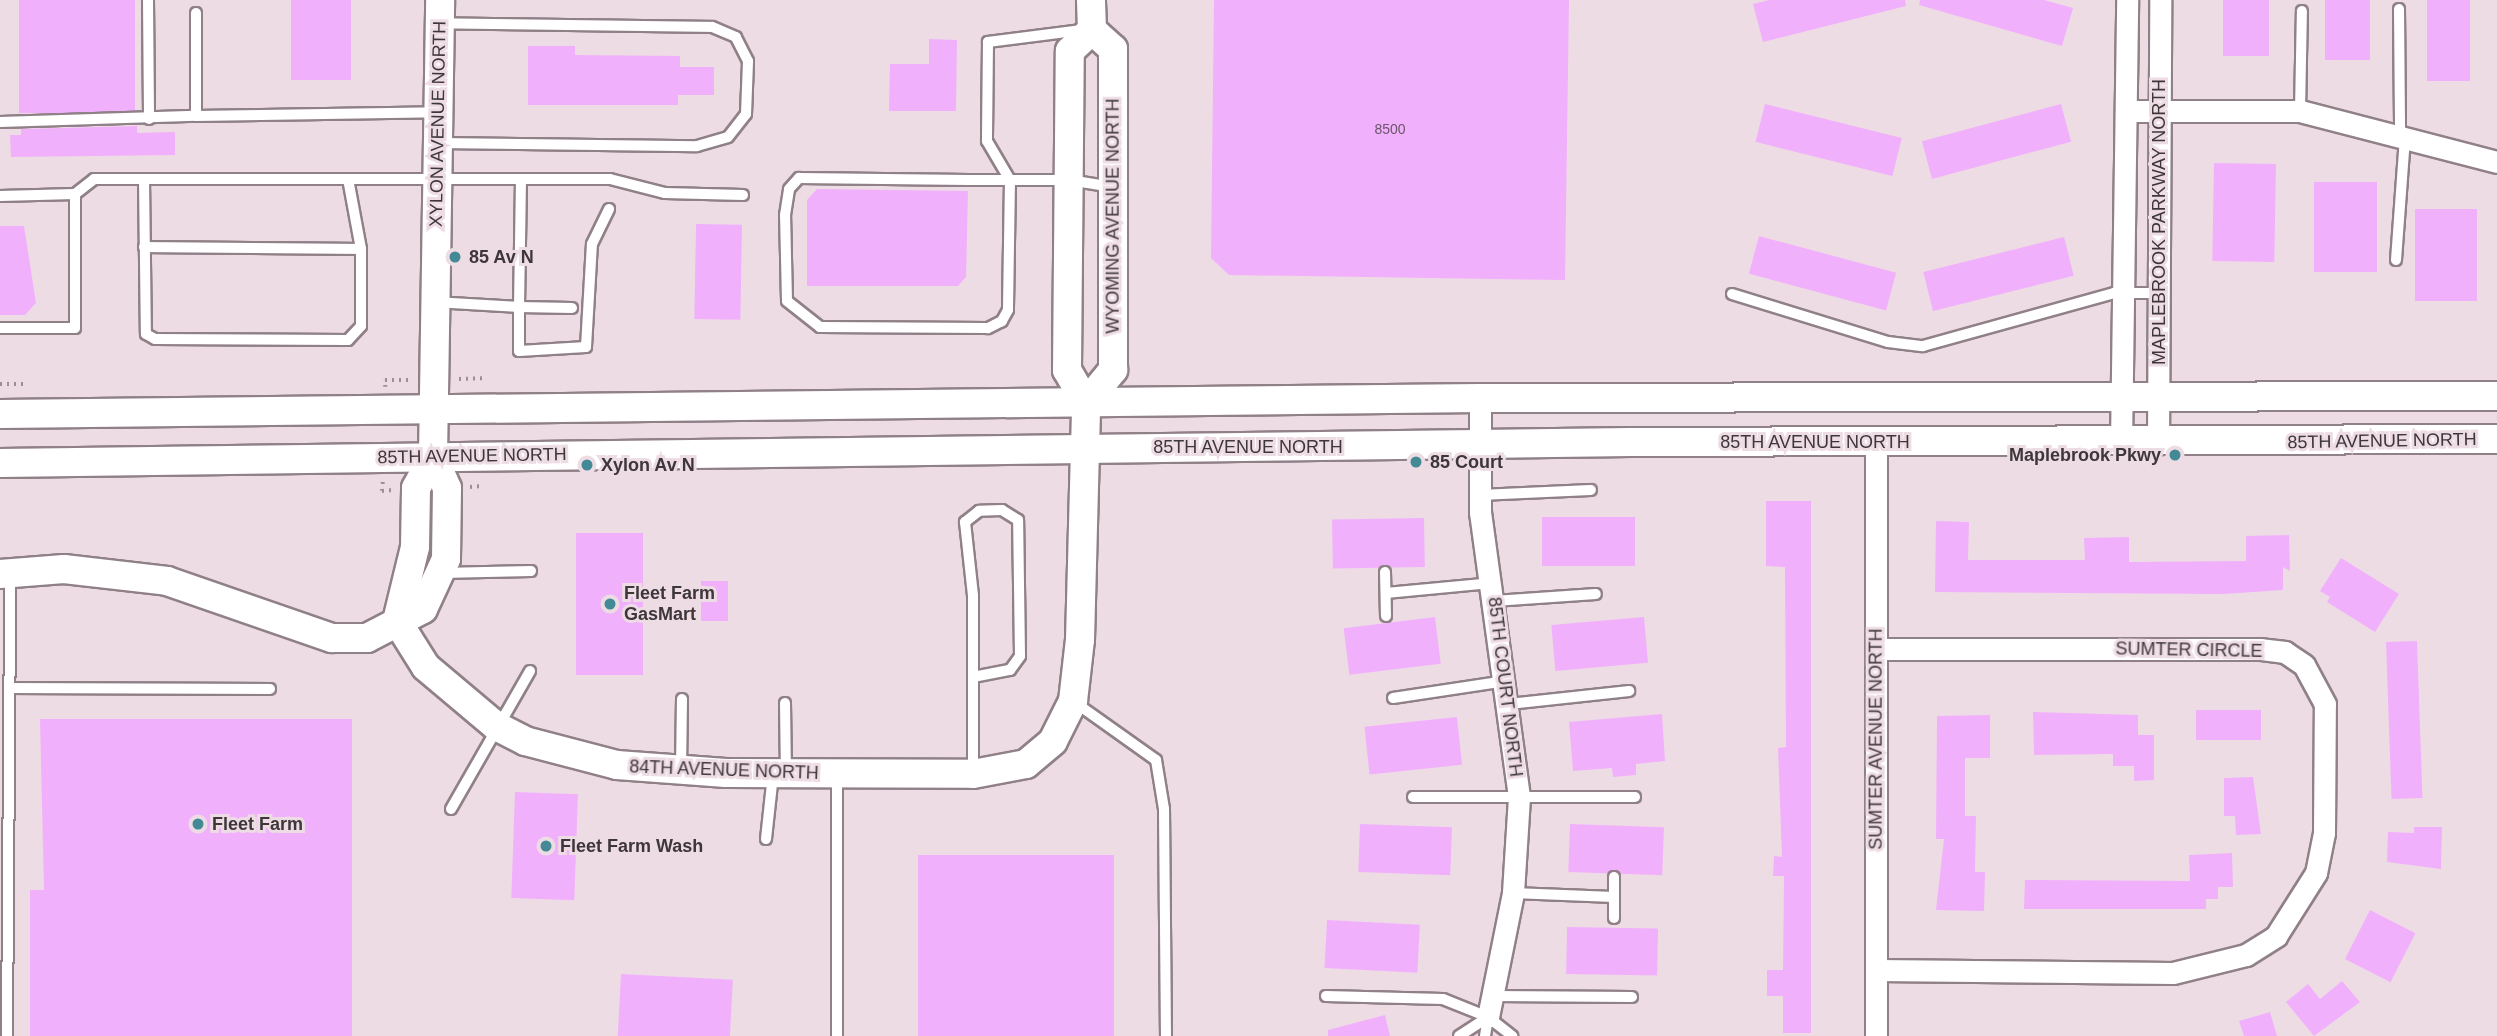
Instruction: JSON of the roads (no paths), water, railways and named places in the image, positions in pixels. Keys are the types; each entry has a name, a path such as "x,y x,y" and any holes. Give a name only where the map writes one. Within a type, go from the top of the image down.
{"main road":[{"path":"1073,701 1086,402 1067,370 1070,51 1092,30 1091,0"},
{"name":"XYLON AVENUE NORTH","path":"433,457 439,12"},
{"name":"WYOMING AVENUE NORTH","path":"1086,402 1113,370 1113,49 1092,30"},
{"path":"0,414 1480,398 2121,400 2497,396"},
{"name":"85TH AVENUE NORTH","path":"0,463 1480,444 1877,441 2158,444 2497,439"},
{"path":"5,573 64,569 167,582 332,639 367,638 423,608 442,573 447,488 433,457"},
{"path":"397,621 415,547 416,488 433,457"},
{"name":"84TH AVENUE NORTH","path":"397,621 426,667 496,726 567,755 681,771 973,774 1026,764 1053,741 1073,701"}],"street":[{"name":"MAPLEBROOK PARKWAY NORTH","path":"2121,444 2127,0"},
{"name":"MAPLEBROOK PARKWAY NORTH","path":"2158,444 2160,0"},
{"path":"2127,111 2160,108 2300,111 2402,134 2497,162"},
{"name":"85TH COURT NORTH","path":"1480,398 1479,495 1510,704 1519,797 1513,893 1489,1016"},
{"name":"SUMTER AVENUE NORTH","path":"1875,1036 1877,441"},
{"name":"SUMTER CIRCLE","path":"1876,649 2261,649 2286,652 2304,665 2325,704 2324,834 2316,873 2276,936 2246,955 2173,973 1876,970"}],"lane":[{"path":"148,0 149,119"},
{"path":"2396,260 2402,134 2399,9"},
{"path":"2300,111 2302,11"},
{"path":"438,143 697,146 728,137 746,114 748,61 736,37 712,27 439,12"},
{"path":"196,13 196,116"},
{"path":"1092,30 988,42 987,141 1010,180 1008,310 1002,321 988,328 820,327 786,301 785,215 789,189 799,178 1010,180 1069,180 1112,187"},
{"path":"0,122 438,112"},
{"path":"0,195 75,194 94,179 632,180 665,193 743,195"},
{"path":"144,179 143,326 155,340 348,340 361,326 361,249 348,179"},
{"path":"522,179 519,351 586,347 592,244 609,209"},
{"path":"0,328 75,328 75,194"},
{"path":"144,247 361,249"},
{"path":"1732,294 1888,342 1923,346 2123,293 2157,293"},
{"path":"435,302 572,308"},
{"path":"1479,495 1591,490"},
{"path":"973,677 1010,670 1020,656 1017,520 1002,510 979,510 965,522 966,573 973,596 973,677 973,774"},
{"path":"442,573 531,572"},
{"path":"1385,572 1386,616"},
{"path":"5,573 11,688 8,1036"},
{"path":"1385,593 1596,594"},
{"path":"451,808 530,671"},
{"path":"1393,698 1506,681"},
{"path":"11,688 270,689"},
{"path":"1510,704 1629,691"},
{"path":"681,771 682,699"},
{"path":"1073,701 1156,760 1164,808 1166,1036"},
{"path":"766,839 780,774 785,703"},
{"path":"836,774 836,1036"},
{"path":"1413,797 1635,797"},
{"path":"1614,877 1614,918"},
{"path":"1513,893 1614,897"},
{"path":"1326,996 1443,999 1489,1016 1512,1036"},
{"path":"1459,1036 1489,1016 1632,998"}],"place":[{"name":"85 Av N","path":"455,257"},
{"name":"Maplebrook Pkwy","path":"2175,455"},
{"name":"85 Court","path":"1416,462"},
{"name":"Xylon Av N","path":"587,465"},
{"name":"Fleet Farm GasMart","path":"610,604"},
{"name":"Fleet Farm","path":"198,824"},
{"name":"Fleet Farm Wash","path":"546,846"}]}
